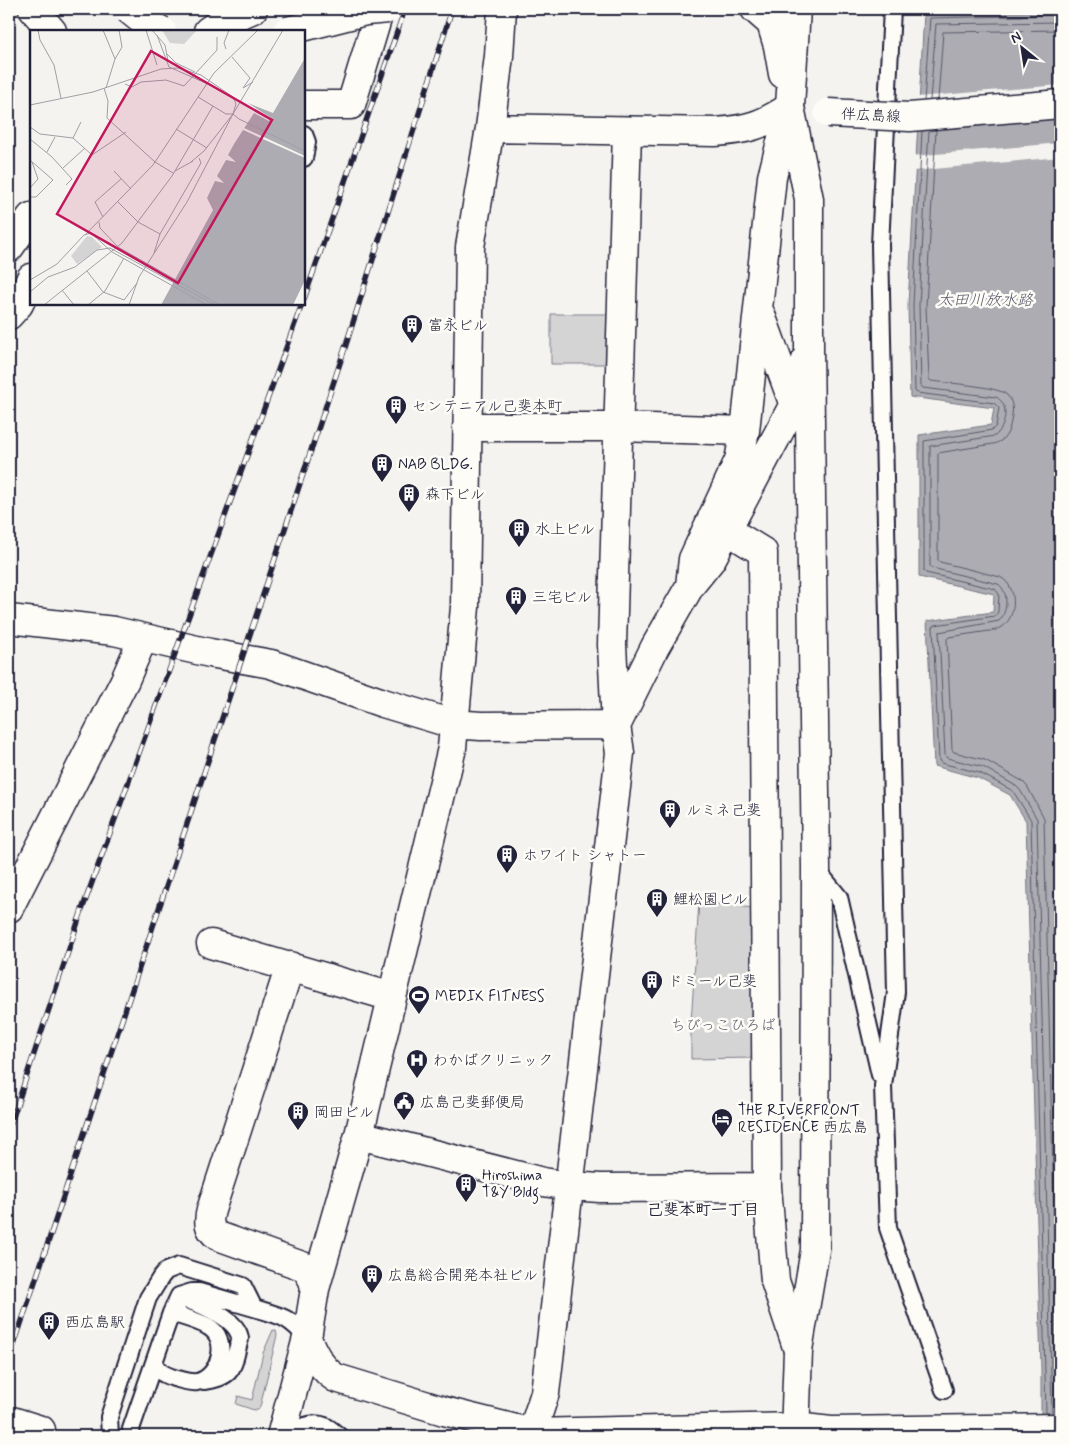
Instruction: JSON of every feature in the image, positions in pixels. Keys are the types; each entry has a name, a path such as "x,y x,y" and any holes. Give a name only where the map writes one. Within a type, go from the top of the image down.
{"street":[{"path":"34,9 51,30"},
{"path":"128,9 143,21 160,30"},
{"path":"148,9 153,30"},
{"path":"210,30 220,23 253,9"},
{"path":"305,105 352,105 380,9"},
{"path":"291,30 366,11 388,9"},
{"path":"281,1436 307,1338 315,1289 359,1135 452,748 465,607 470,247 490,128 499,56 502,9"},
{"path":"755,9 771,23 778,46 809,199 809,348 816,868 815,1250 798,1350 795,1431"},
{"path":"690,586 693,559 739,460 745,431 772,176 790,107 796,9"},
{"name":"伴広島線","path":"790,107 828,113 910,117 1060,104"},
{"path":"490,128 738,131 759,125 790,107"},
{"path":"531,1435 545,1392 620,753 616,725 612,645 627,131"},
{"path":"9,248 30,217"},
{"path":"9,315 19,304 30,280"},
{"path":"759,309 811,452"},
{"path":"616,725 655,647 690,586 711,560 794,404 809,348"},
{"path":"466,427 619,427 745,431"},
{"path":"727,530 764,552 767,1187 775,1280 798,1350"},
{"path":"9,619 114,631 210,653 271,664 382,703 454,724 481,726 616,725"},
{"path":"9,908 125,680 143,638"},
{"path":"210,944 392,997"},
{"path":"290,966 213,1205 209,1223 214,1233 218,1236 305,1267 310,1274 315,1289"},
{"path":"359,1135 543,1182 570,1186 600,1188 767,1187"},
{"path":"307,1338 324,1368 336,1378 531,1435 1060,1428"}],"lane":[{"path":"892,9 880,245 896,992 883,1086 888,1228 944,1390"},
{"path":"305,137 307,142 305,153"},
{"path":"816,868 839,898 883,1086"},
{"path":"110,1436 109,1416 148,1298 166,1271 180,1266 243,1286 254,1308"},
{"path":"132,1436 131,1429 173,1308 179,1296 199,1292 254,1308 294,1323 307,1338"},
{"path":"154,1362 159,1371 188,1382 204,1380 216,1368 221,1347 219,1335 209,1326 173,1308"},
{"path":"281,1436 299,1428 312,1425 325,1426 339,1436"}],"green space":[{"path":"551,314 610,314 609,364 551,364"},
{"name":"ちびっこひろば","path":"699,902 753,908 756,1058 691,1059 691,1023"},
{"path":"273,1330 276,1331 277,1335 260,1407 258,1410 254,1410 236,1404 238,1396 252,1400 263,1353"}],"water":[{"name":"太田川放水路","path":"1060,9 1060,1436 1041,1436 1041,1369 1026,821 1010,795 978,778 934,766 927,621 993,612 994,594 919,577 919,435 991,425 994,408 910,397 908,305 924,13 1058,11"}],"pier":[{"path":"1060,85 1060,118 915,132 917,97"},
{"path":"1060,143 1060,157 913,171 913,156"}],"railway":[{"path":"305,296 405,9"},
{"path":"9,1360 344,351 452,9"},
{"path":"9,1129 82,910 302,305"}],"place":[{"name":"富永ビル","path":"412,344"},
{"name":"センテニアル己斐本町","path":"396,425"},
{"name":"NAB BLDG.","path":"382,483"},
{"name":"森下ビル","path":"409,513"},
{"name":"水上ビル","path":"519,548"},
{"name":"三宅ビル","path":"516,616"},
{"name":"ルミネ己斐","path":"670,829"},
{"name":"ホワイト シャトー","path":"507,874"},
{"name":"鯉松園ビル","path":"657,918"},
{"name":"ドミール己斐","path":"652,1000"},
{"name":"MEDIX FITNESS","path":"419,1015"},
{"name":"わかばクリニック","path":"417,1079"},
{"name":"広島己斐郵便局","path":"404,1121"},
{"name":"岡田ビル","path":"298,1131"},
{"name":"THE RIVERFRONT RESIDENCE 西広島","path":"722,1138"},
{"name":"Hiroshima T&Y Bldg","path":"466,1203"},
{"name":"広島総合開発本社ビル","path":"372,1294"},
{"name":"西広島駅","path":"49,1341"}],"district":[{"name":"己斐本町一丁目","path":"703,1209"}]}
